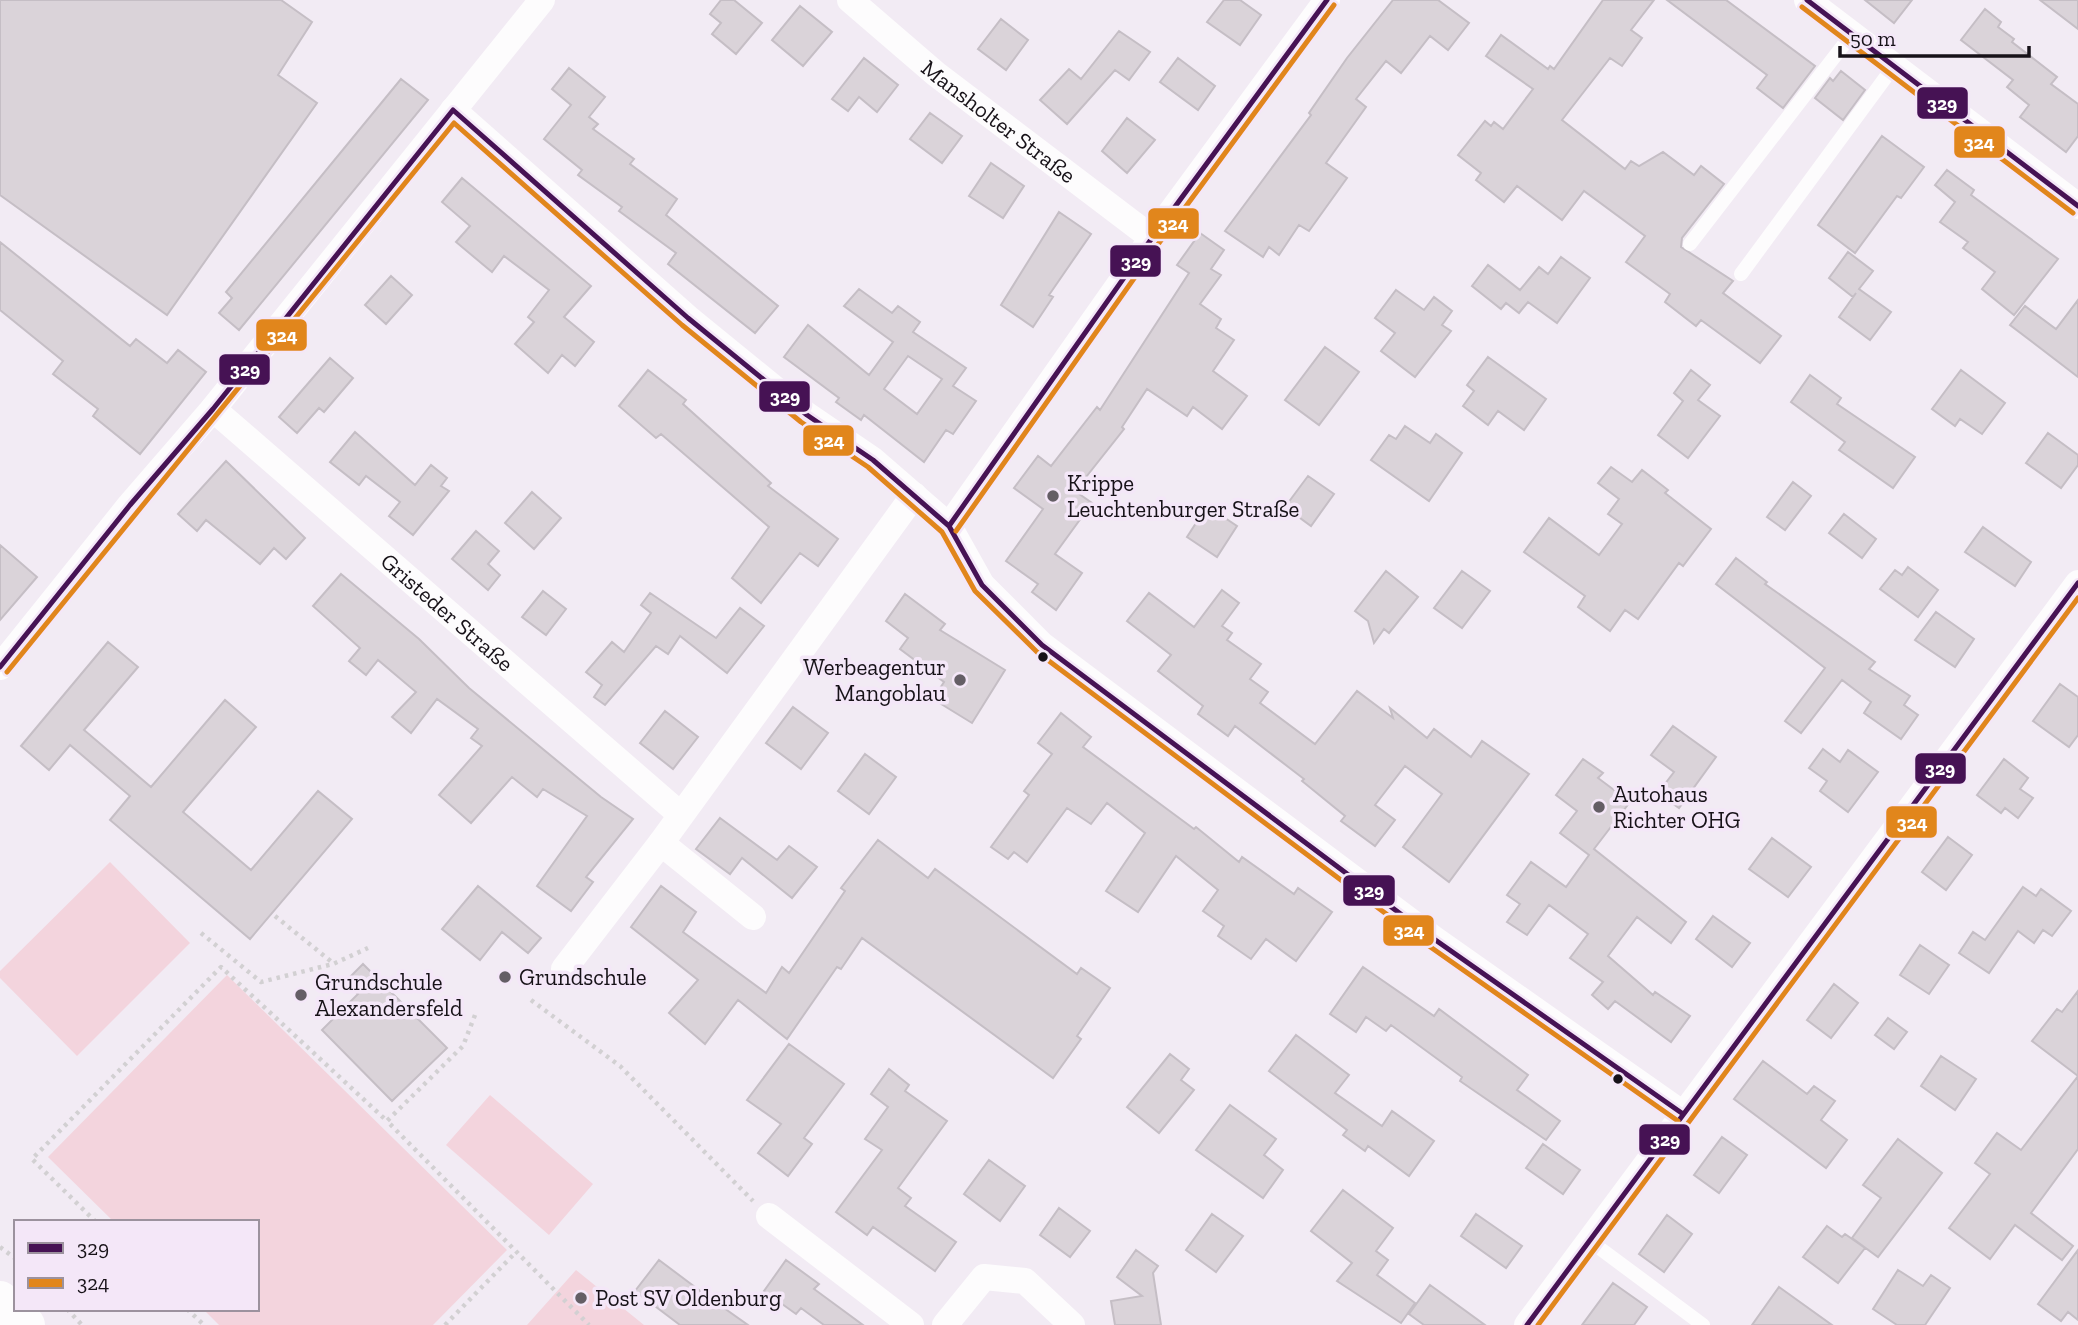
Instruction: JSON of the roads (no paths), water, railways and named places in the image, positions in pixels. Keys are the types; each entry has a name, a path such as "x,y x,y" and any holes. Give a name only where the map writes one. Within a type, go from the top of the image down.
{"main road":[{"path":"0,1300 26,1325"}],"street":[{"path":"0,667 130,505 213,409 542,0"},
{"name":"Mansholter Straße","path":"850,0 936,74 1152,238"},
{"path":"949,526 1152,238 1328,0"},
{"path":"1807,0 2078,206"},
{"path":"453,110 688,318 807,415 873,460 949,526 982,585 1042,645 1434,939 1683,1114"},
{"name":"Gristeder Straße","path":"213,409 681,815"},
{"path":"564,969 661,843 914,495"},
{"path":"1527,1325 2078,583"},
{"path":"661,843 753,917"},
{"path":"769,1216 911,1325"},
{"path":"945,1325 984,1277 1026,1281 1072,1325"}],"lane":[{"path":"1690,244 1852,34"},
{"path":"1741,274 1894,66"},
{"path":"1590,1241 1703,1325"}],"place":[{"name":"Krippe Leuchtenburger Straße","path":"1053,496"},
{"name":"Werbeagentur Mangoblau","path":"960,680"},
{"name":"Autohaus Richter OHG","path":"1599,807"},
{"name":"Grundschule","path":"505,977"},
{"name":"Grundschule Alexandersfeld","path":"301,995"},
{"name":"Post SV Oldenburg","path":"581,1298"}]}
